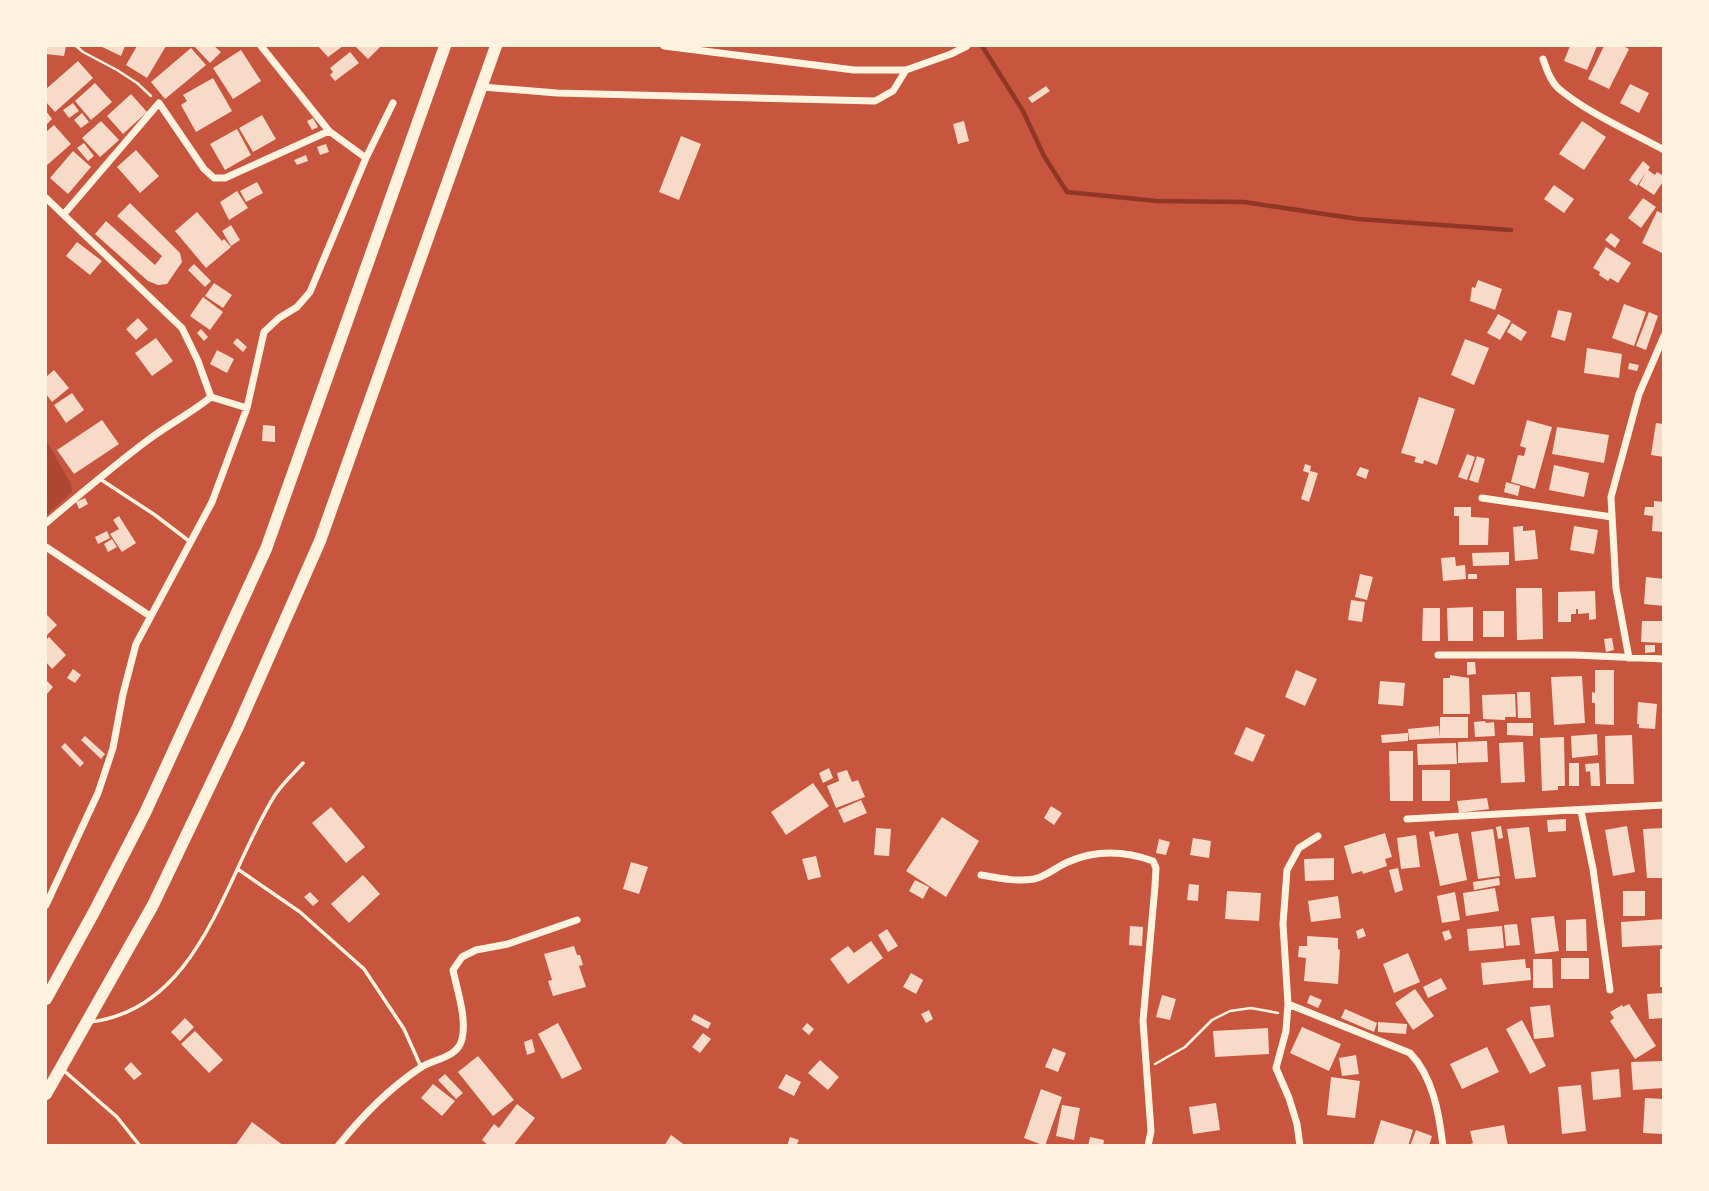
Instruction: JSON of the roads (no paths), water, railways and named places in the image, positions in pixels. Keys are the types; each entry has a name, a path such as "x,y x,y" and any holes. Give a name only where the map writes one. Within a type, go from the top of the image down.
{"highway":[{"path":"46,999 145,813 266,549 445,46"},
{"path":"46,1094 153,905 238,727 320,541 496,46"}],"street":[{"path":"261,46 329,131 366,158"},
{"path":"664,46 854,70 906,70 967,46"},
{"path":"1543,59 1549,76 1558,88 1664,150"},
{"path":"482,87 557,93 875,101 893,92 906,70"},
{"path":"64,214 159,103 204,169 214,178 225,178 329,131"},
{"path":"46,905 98,793 113,748 122,694 136,644 212,502 247,408 264,332 279,318 297,307 310,292 366,158 393,103"},
{"path":"46,198 182,328 195,353 211,397"},
{"path":"1629,657 1616,589 1611,497 1639,394 1664,336"},
{"path":"211,397 247,408"},
{"path":"46,523 151,438 192,413 211,397"},
{"path":"1482,498 1612,517"},
{"path":"46,547 150,616"},
{"path":"1438,655 1575,655 1664,659"},
{"path":"1407,819 1664,805"},
{"path":"1581,811 1610,990"},
{"path":"1300,1146 1289,1098 1276,1068 1286,1031 1288,1004 1283,924 1287,870 1299,848 1318,836"},
{"path":"981,875 1015,881 1037,878 1068,862 1100,852 1139,856 1153,861 1156,868 1155,886 1143,1021 1151,1131 1148,1146"},
{"path":"338,1146 365,1112 421,1067 458,1049 463,1038 462,1015 453,970 462,957 476,950 508,944 577,920"},
{"path":"1288,1004 1410,1054 1421,1065 1430,1082 1443,1146"}],"lane":[{"path":"99,478 155,515 189,542"},
{"path":"88,1022 114,1019 148,1000 178,975 239,870 264,814 277,792 303,763"},
{"path":"239,870 300,912 364,970 404,1029 421,1067"},
{"path":"61,1068 117,1117 140,1146"}],"waterway":[{"path":"982,46 1023,111 1044,156 1067,192 1157,201 1244,202 1358,219 1511,230"}]}
